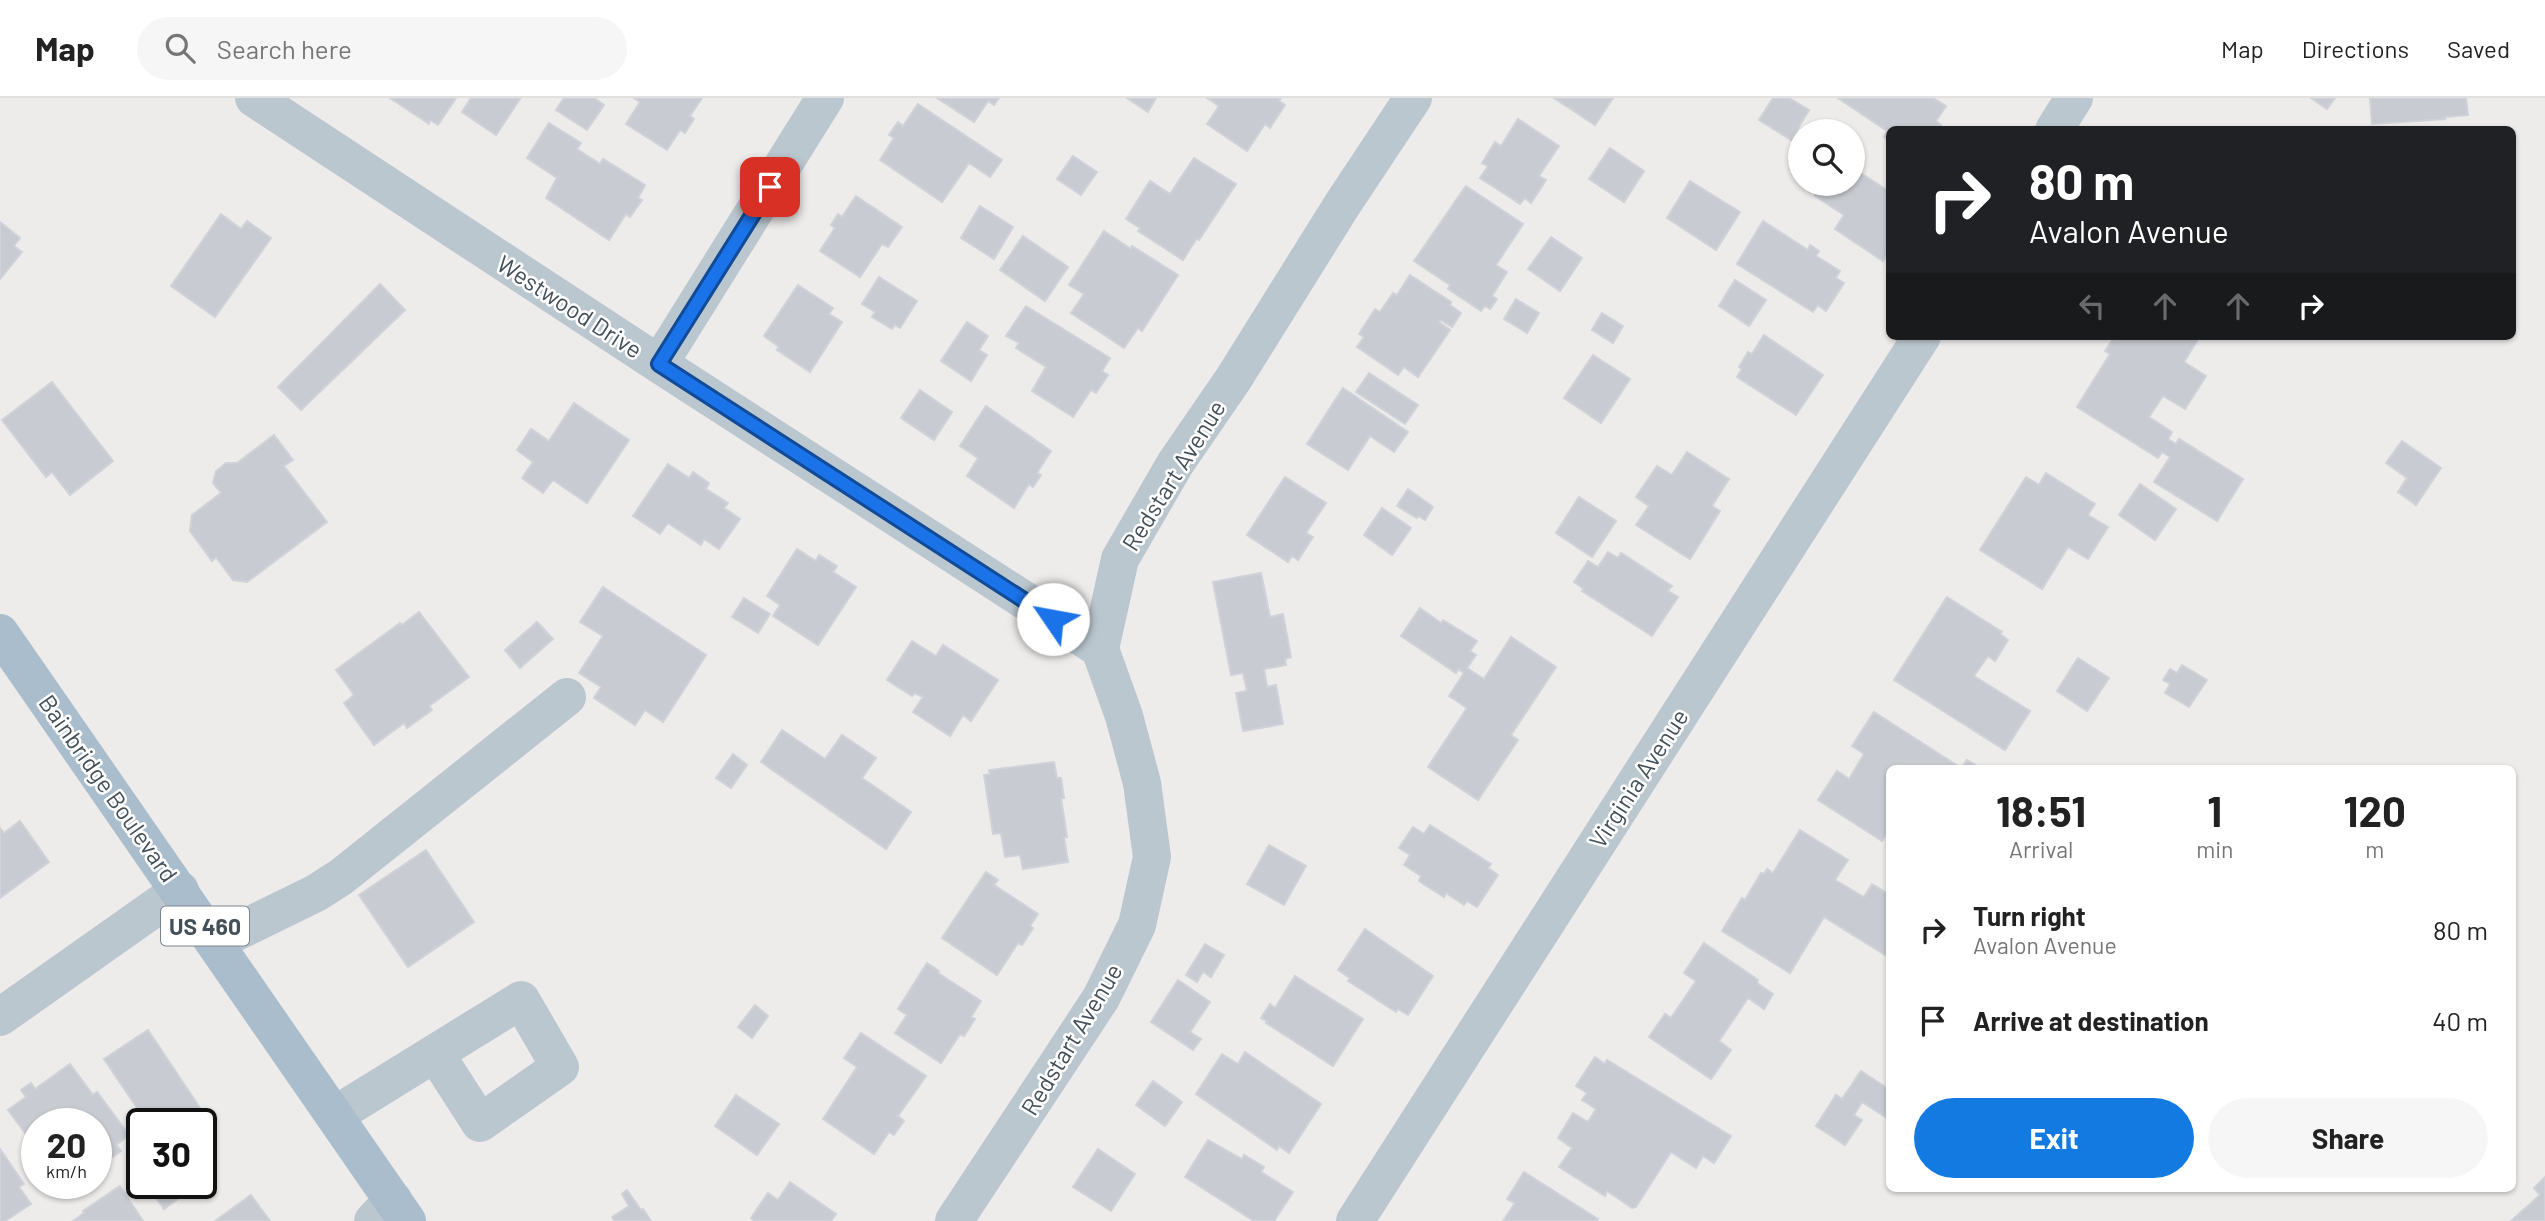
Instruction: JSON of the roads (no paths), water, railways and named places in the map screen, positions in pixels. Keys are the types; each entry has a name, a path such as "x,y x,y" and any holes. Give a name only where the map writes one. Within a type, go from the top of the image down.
{"main road":[{"name":"Bainbridge Boulevard","path":"2,638 335,1115 391,1214"}],"street":[{"name":"Westwood Drive","path":"254,98 1100,649"},
{"path":"659,364 825,98"},
{"name":"Redstart Avenue","path":"954,1221 1101,998 1136,925 1152,857 1142,783 1124,716 1100,649 1119,559 1175,464 1234,378 1342,205 1413,98"},
{"path":"2056,126 2074,98"},
{"name":"Virginia Avenue","path":"1355,1221 1919,340"},
{"path":"216,942 316,893 341,877 568,697"},
{"path":"0,1017 180,890"},
{"path":"335,1115 435,1053"}]}
